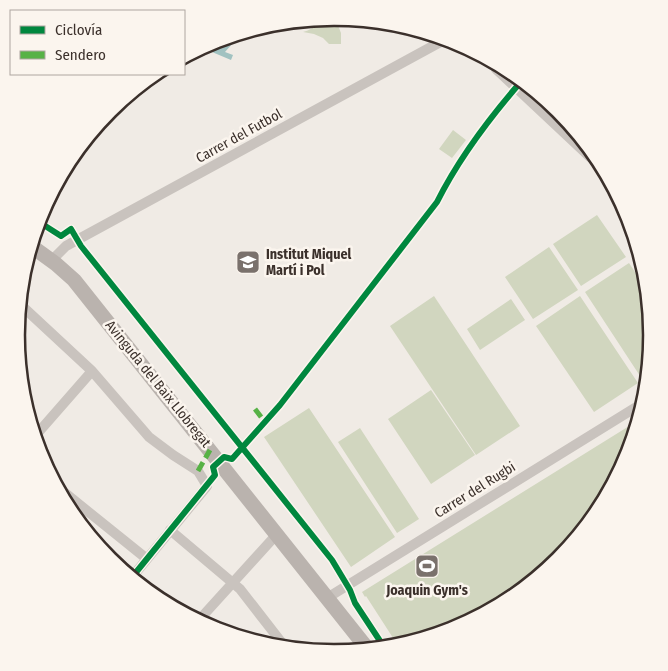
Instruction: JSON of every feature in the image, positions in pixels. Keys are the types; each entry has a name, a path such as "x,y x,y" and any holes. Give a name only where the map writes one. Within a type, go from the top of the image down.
{"main road":[{"name":"Avinguda del Baix Llobregat","path":"37,251 74,280 363,643"}],"street":[{"name":"Carrer del Futbol","path":"51,261 66,246 436,44"},
{"path":"509,81 578,145"},
{"path":"26,310 92,371 149,437 198,471 206,486 136,573"},
{"path":"40,431 92,371"},
{"name":"Carrer del Rugbi","path":"327,598 634,409"},
{"path":"71,498 147,559"},
{"path":"170,530 240,589 280,640"},
{"path":"203,616 277,534"}],"green space":[{"path":"338,26 341,33 341,44 329,44 323,38 303,32 312,28"},
{"path":"453,130 466,140 452,158 439,149"},
{"path":"597,215 626,257 581,286 553,244"},
{"path":"549,247 578,290 533,319 505,277"},
{"path":"629,263 637,275 643,335 640,376 585,292"},
{"path":"434,296 520,426 476,455 390,326"},
{"path":"580,296 638,383 594,412 536,326"},
{"path":"511,299 525,320 480,350 467,329"},
{"path":"431,390 475,455 431,484 388,419"},
{"path":"309,408 395,537 351,567 264,437"},
{"path":"629,426 619,454 602,490 579,524 538,568 506,592 471,613 452,621 394,639 362,592"},
{"path":"360,428 419,519 397,533 338,442"}],"water":[{"path":"232,44 225,52 233,55 231,60 212,52"}],"marked path":[{"path":"255,409 265,422"},
{"path":"198,471 210,450"}],"cycle path":[{"path":"136,573 215,475 213,467 224,457 232,459 280,405 437,202 474,140 517,87"},
{"path":"45,226 61,236 71,229 81,246 332,560 350,590 355,603 380,641"}],"place":[{"name":"Institut Miquel Martí i Pol","path":"248,262"},
{"name":"Joaquin Gym's","path":"427,566"}]}
